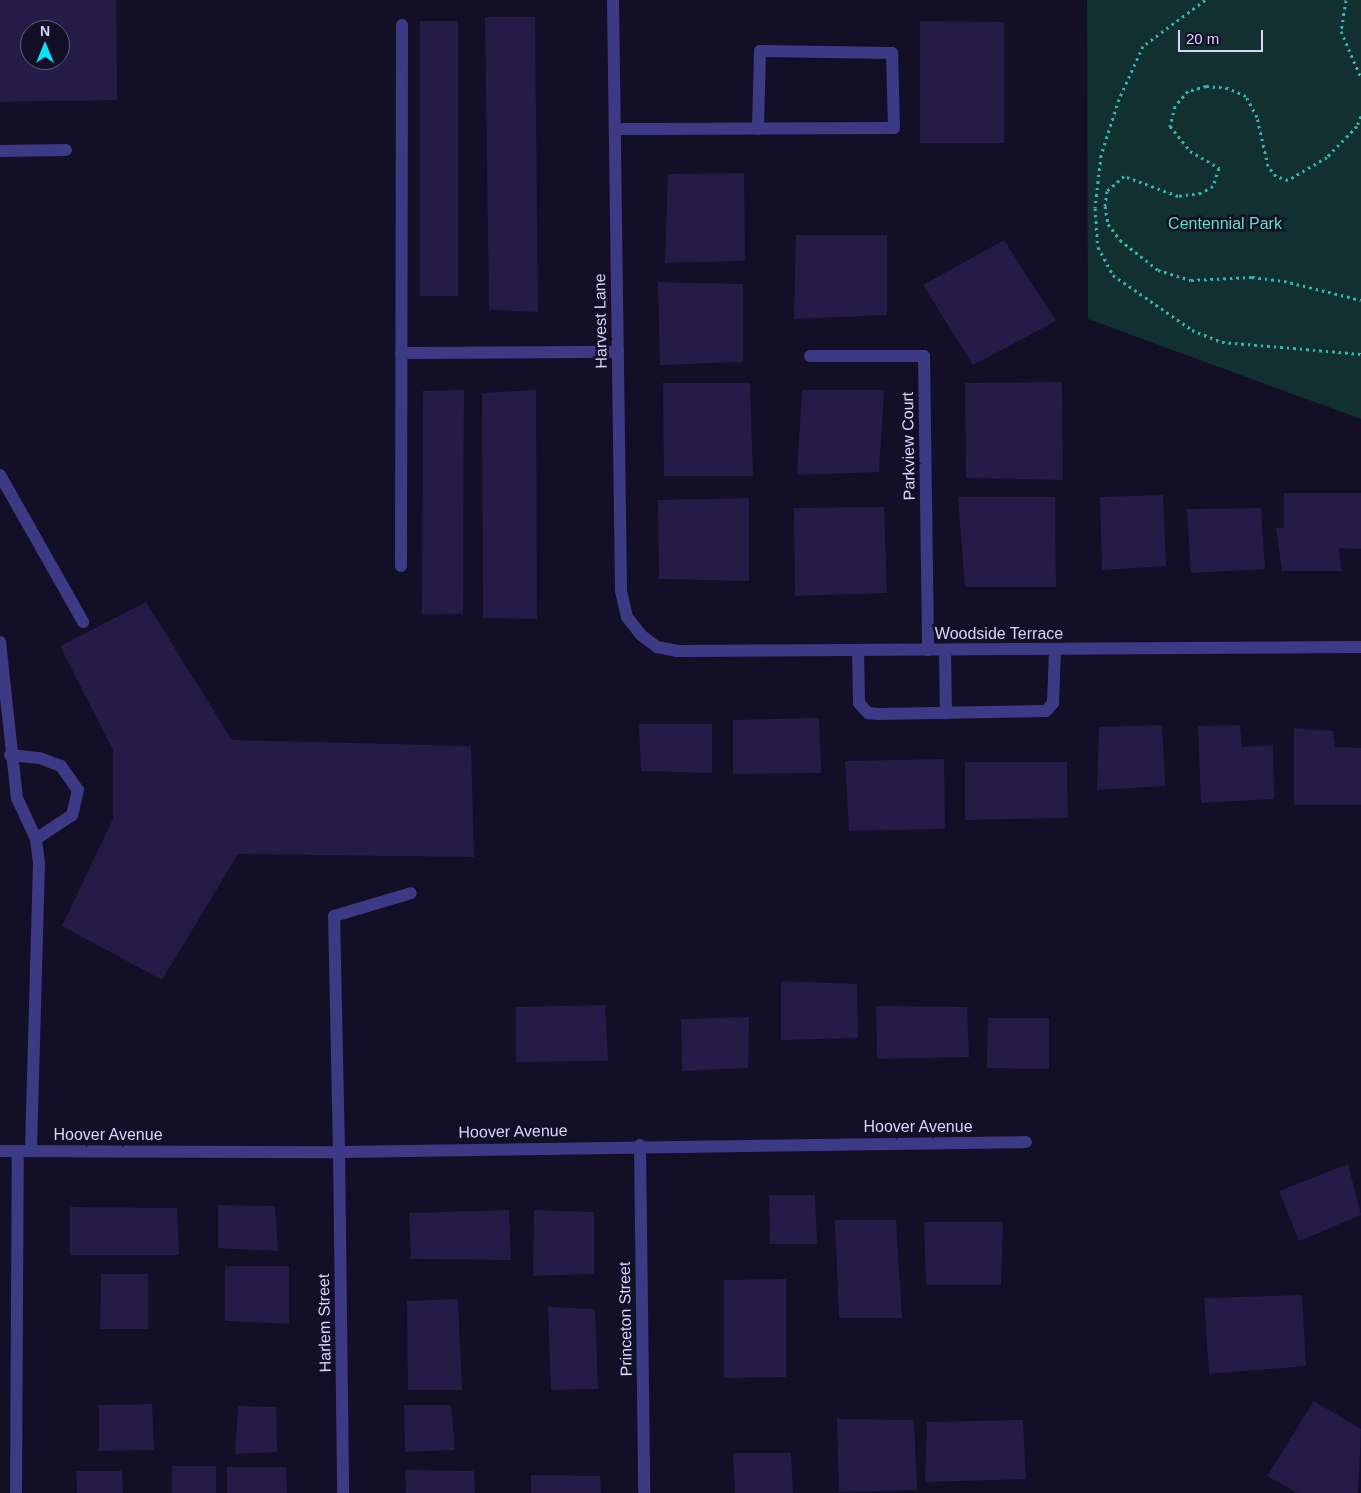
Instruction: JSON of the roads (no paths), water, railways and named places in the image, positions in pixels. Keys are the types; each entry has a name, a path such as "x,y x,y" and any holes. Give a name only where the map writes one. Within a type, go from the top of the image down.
{"street":[{"name":"Harvest Lane","path":"613,0 621,591 626,617 641,635"},
{"path":"401,566 402,25"},
{"path":"615,129 758,129 894,128 892,53 760,52 758,129"},
{"path":"0,151 66,150"},
{"path":"401,353 618,352"},
{"name":"Parkview Court","path":"810,356 924,356 928,650"},
{"path":"0,475 83,622"},
{"name":"Woodside Terrace","path":"641,635 657,647 678,651 1361,647"},
{"path":"0,642 10,755 17,798 36,839 39,863 25,1151 16,1493"},
{"path":"858,650 859,703 864,710 872,714 1050,710 1055,685 1055,650"},
{"path":"945,650 946,713"},
{"path":"10,755 40,758 61,766 78,790 72,815 36,839"},
{"name":"Harlem Street","path":"343,1493 334,916 411,894"},
{"name":"Hoover Avenue","path":"0,1151 339,1152 640,1146 1026,1142"},
{"name":"Princeton Street","path":"640,1146 644,1493"}],"park label":[{"name":"Centennial Park","path":"1225,224"}]}
